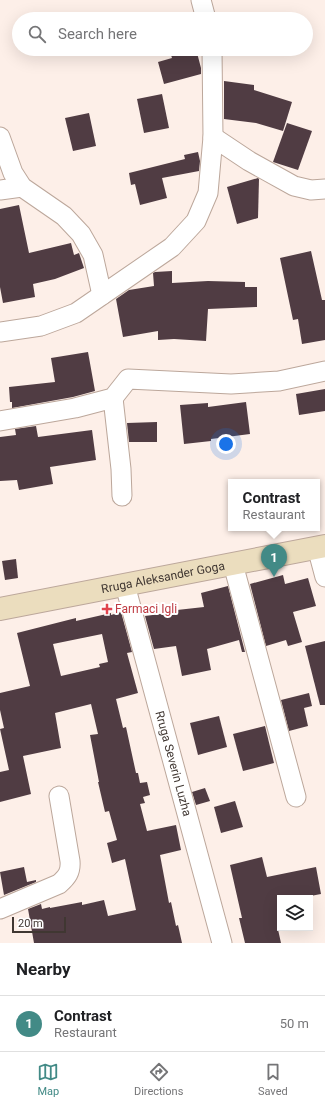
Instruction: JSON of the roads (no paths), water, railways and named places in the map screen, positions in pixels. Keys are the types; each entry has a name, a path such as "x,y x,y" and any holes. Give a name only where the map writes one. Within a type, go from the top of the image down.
{"main road":[{"name":"Rruga Aleksander Goga","path":"0,609 321,546"}],"street":[{"path":"201,0 204,12"},
{"path":"0,332 41,326 76,313 172,247 196,221 208,193 214,137 212,56"},
{"path":"0,137 13,173 22,187 64,216 81,234 93,255 102,295"},
{"path":"214,137 249,161 294,186 311,190 325,189"},
{"path":"0,190 22,187"},
{"path":"0,421 75,408 113,398 128,379 231,384 279,381 325,371"},
{"path":"113,398 121,469 122,496"},
{"path":"321,546 325,577"},
{"path":"233,564 296,797"},
{"name":"Rruga Severin Luzha","path":"125,585 222,943"},
{"path":"0,909 58,884 67,878 71,868 59,796"}],"place":[{"name":"Contrast","path":"274,577"},
{"name":"Farmaci Igli","path":"107,609"}]}
